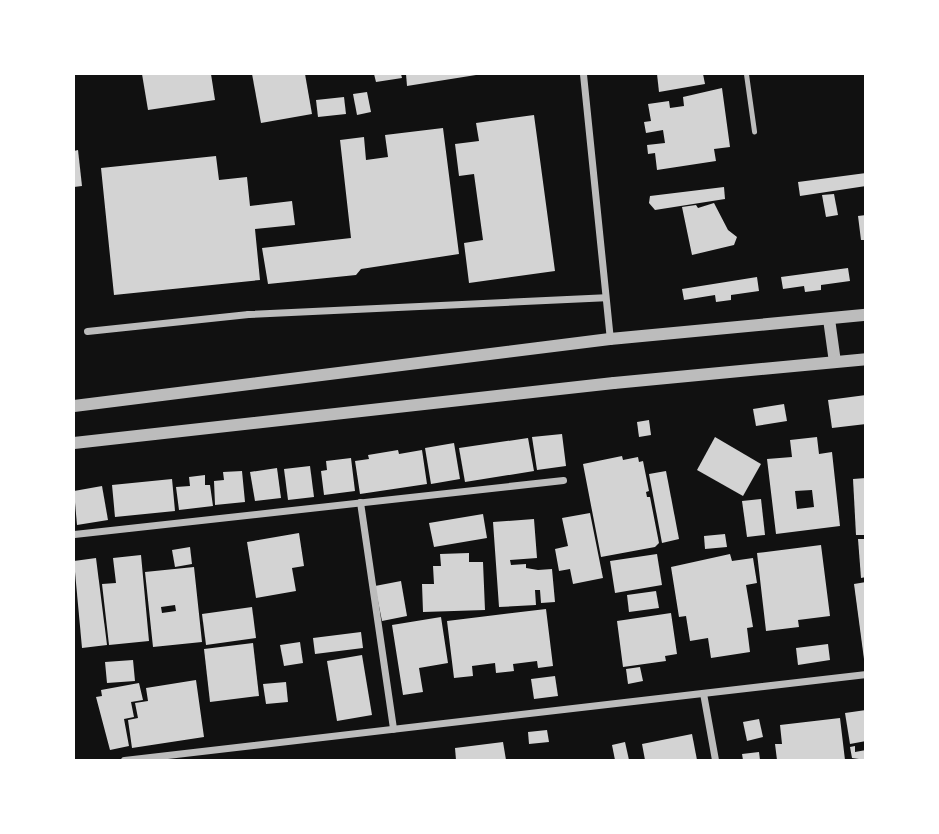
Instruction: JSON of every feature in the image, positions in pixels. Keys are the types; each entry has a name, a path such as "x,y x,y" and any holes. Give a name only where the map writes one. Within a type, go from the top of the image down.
{"street":[{"path":"583,74 610,339"},
{"path":"87,331 248,314 605,297"},
{"path":"74,406 610,339 866,315"},
{"path":"829,319 835,362"},
{"path":"74,443 614,383 866,359"},
{"path":"74,534 563,480"},
{"path":"360,502 393,729"},
{"path":"124,761 866,674"},
{"path":"704,693 715,761"}],"lane":[{"path":"746,74 754,131"}],"building":[{"path":"142,74 211,74 215,100 148,110"},
{"path":"252,74 305,74 312,114 261,123"},
{"path":"374,74 401,74 402,78 376,82"},
{"path":"406,74 476,74 476,75 407,86"},
{"path":"657,74 703,74 705,84 659,92"},
{"path":"722,88 730,147 714,149 716,161 657,170 655,153 648,154 647,145 665,143 663,130 646,133 644,122 651,121 648,104 669,101 670,108 684,106 683,97"},
{"path":"367,92 371,112 357,115 353,94"},
{"path":"344,97 346,114 318,117 316,100"},
{"path":"534,115 555,271 469,283 464,243 483,240 474,174 459,176 455,144 479,141 476,123"},
{"path":"443,128 459,254 361,269 356,275 268,284 262,248 351,238 340,140 364,137 366,160 388,157 385,135"},
{"path":"78,150 82,186 74,187 74,151"},
{"path":"216,156 219,180 247,177 250,206 292,201 295,225 255,229 260,280 114,295 101,168"},
{"path":"866,173 866,186 800,196 798,182"},
{"path":"724,187 725,199 655,210 649,203 650,196"},
{"path":"834,194 838,215 826,217 822,195"},
{"path":"714,203 728,230 737,237 734,245 692,255 682,207 696,205 698,208"},
{"path":"866,215 866,240 861,240 858,216"},
{"path":"848,268 850,281 821,285 821,290 805,292 804,286 783,289 781,277"},
{"path":"757,277 759,291 731,295 731,300 716,302 715,295 684,300 682,289"},
{"path":"866,395 866,424 832,428 828,400"},
{"path":"784,404 787,421 756,426 753,409"},
{"path":"649,420 651,435 639,437 637,422"},
{"path":"562,434 566,466 537,470 532,437"},
{"path":"715,437 761,464 743,496 697,470"},
{"path":"817,437 819,454 832,452 840,526 776,534 767,459 792,457 790,440","holes":["812,490 814,507 797,509 795,491"]},
{"path":"528,438 534,471 465,482 459,448"},
{"path":"454,443 460,479 431,484 425,448"},
{"path":"398,450 399,454 422,450 427,484 360,494 355,461 369,459 368,455"},
{"path":"622,456 623,460 638,457 639,462 643,461 649,491 646,492 647,497 650,497 659,543 655,547 601,557 583,464"},
{"path":"351,458 355,491 324,495 321,471 327,470 326,461"},
{"path":"310,466 314,497 288,500 284,469"},
{"path":"277,468 281,498 255,501 250,472"},
{"path":"242,471 245,502 215,505 214,481 224,480 223,472"},
{"path":"666,471 679,539 662,543 649,474"},
{"path":"205,475 205,485 210,485 213,506 179,510 176,487 190,486 189,477"},
{"path":"866,478 866,535 856,535 853,479"},
{"path":"172,479 175,511 115,517 112,485"},
{"path":"102,486 108,520 77,525 74,491"},
{"path":"761,499 765,535 747,537 742,501"},
{"path":"590,513 603,578 573,584 570,569 559,571 555,549 568,546 562,518"},
{"path":"483,514 487,538 434,547 429,523"},
{"path":"534,519 537,558 510,560 511,565 526,564 526,568 552,569 555,602 541,603 540,590 535,590 536,605 499,607 493,522"},
{"path":"299,533 304,566 292,568 296,591 256,598 247,542"},
{"path":"725,534 727,547 705,549 704,536"},
{"path":"858,539 866,539 866,577 861,578"},
{"path":"821,545 830,616 798,620 799,627 766,631 757,553"},
{"path":"190,547 192,564 175,567 172,550"},
{"path":"469,553 469,562 483,562 485,610 423,612 422,584 434,584 433,566 441,566 440,554"},
{"path":"657,554 662,585 615,593 610,561"},
{"path":"730,554 732,561 753,558 757,583 746,585 753,627 747,628 750,652 711,658 708,638 690,641 686,616 679,617 671,567"},
{"path":"141,555 149,641 109,645 102,584 116,583 113,558"},
{"path":"96,558 107,645 82,648 74,561"},
{"path":"194,567 202,642 153,647 145,572","holes":["175,605 176,611 162,613 161,607"]},
{"path":"401,581 407,616 382,621 375,586"},
{"path":"866,582 866,659 864,659 854,584"},
{"path":"656,591 659,608 629,612 627,595"},
{"path":"252,607 256,638 206,645 202,614"},
{"path":"546,609 553,666 538,668 537,661 513,664 514,671 496,673 495,663 472,666 473,676 454,678 447,621"},
{"path":"671,613 677,654 665,656 666,661 623,667 617,621"},
{"path":"441,617 448,663 419,668 423,692 403,695 392,625"},
{"path":"361,632 363,648 315,654 313,638"},
{"path":"300,642 303,663 284,666 280,645"},
{"path":"253,643 259,696 210,702 204,649"},
{"path":"828,644 830,660 798,665 796,648"},
{"path":"362,655 372,715 337,721 327,661"},
{"path":"133,660 135,681 107,683 105,662"},
{"path":"640,667 643,681 628,684 626,669"},
{"path":"555,676 558,696 534,699 531,679"},
{"path":"196,680 204,737 132,748 128,720 138,718 135,703 148,701 146,688"},
{"path":"286,682 288,702 266,704 263,684"},
{"path":"139,683 143,700 131,702 134,717 124,719 129,746 110,750 96,697 102,696 101,690"},
{"path":"866,710 866,741 850,744 845,713"},
{"path":"840,718 845,760 777,760 775,744 782,744 780,725"},
{"path":"759,719 763,737 747,741 743,722"},
{"path":"547,730 549,742 529,744 528,732"},
{"path":"692,734 697,760 645,760 642,744"},
{"path":"503,742 506,760 456,760 455,748"},
{"path":"625,742 629,760 615,760 612,745"},
{"path":"855,746 855,752 866,750 866,760 852,758 850,747"},
{"path":"759,752 760,760 743,760 742,754"}]}
